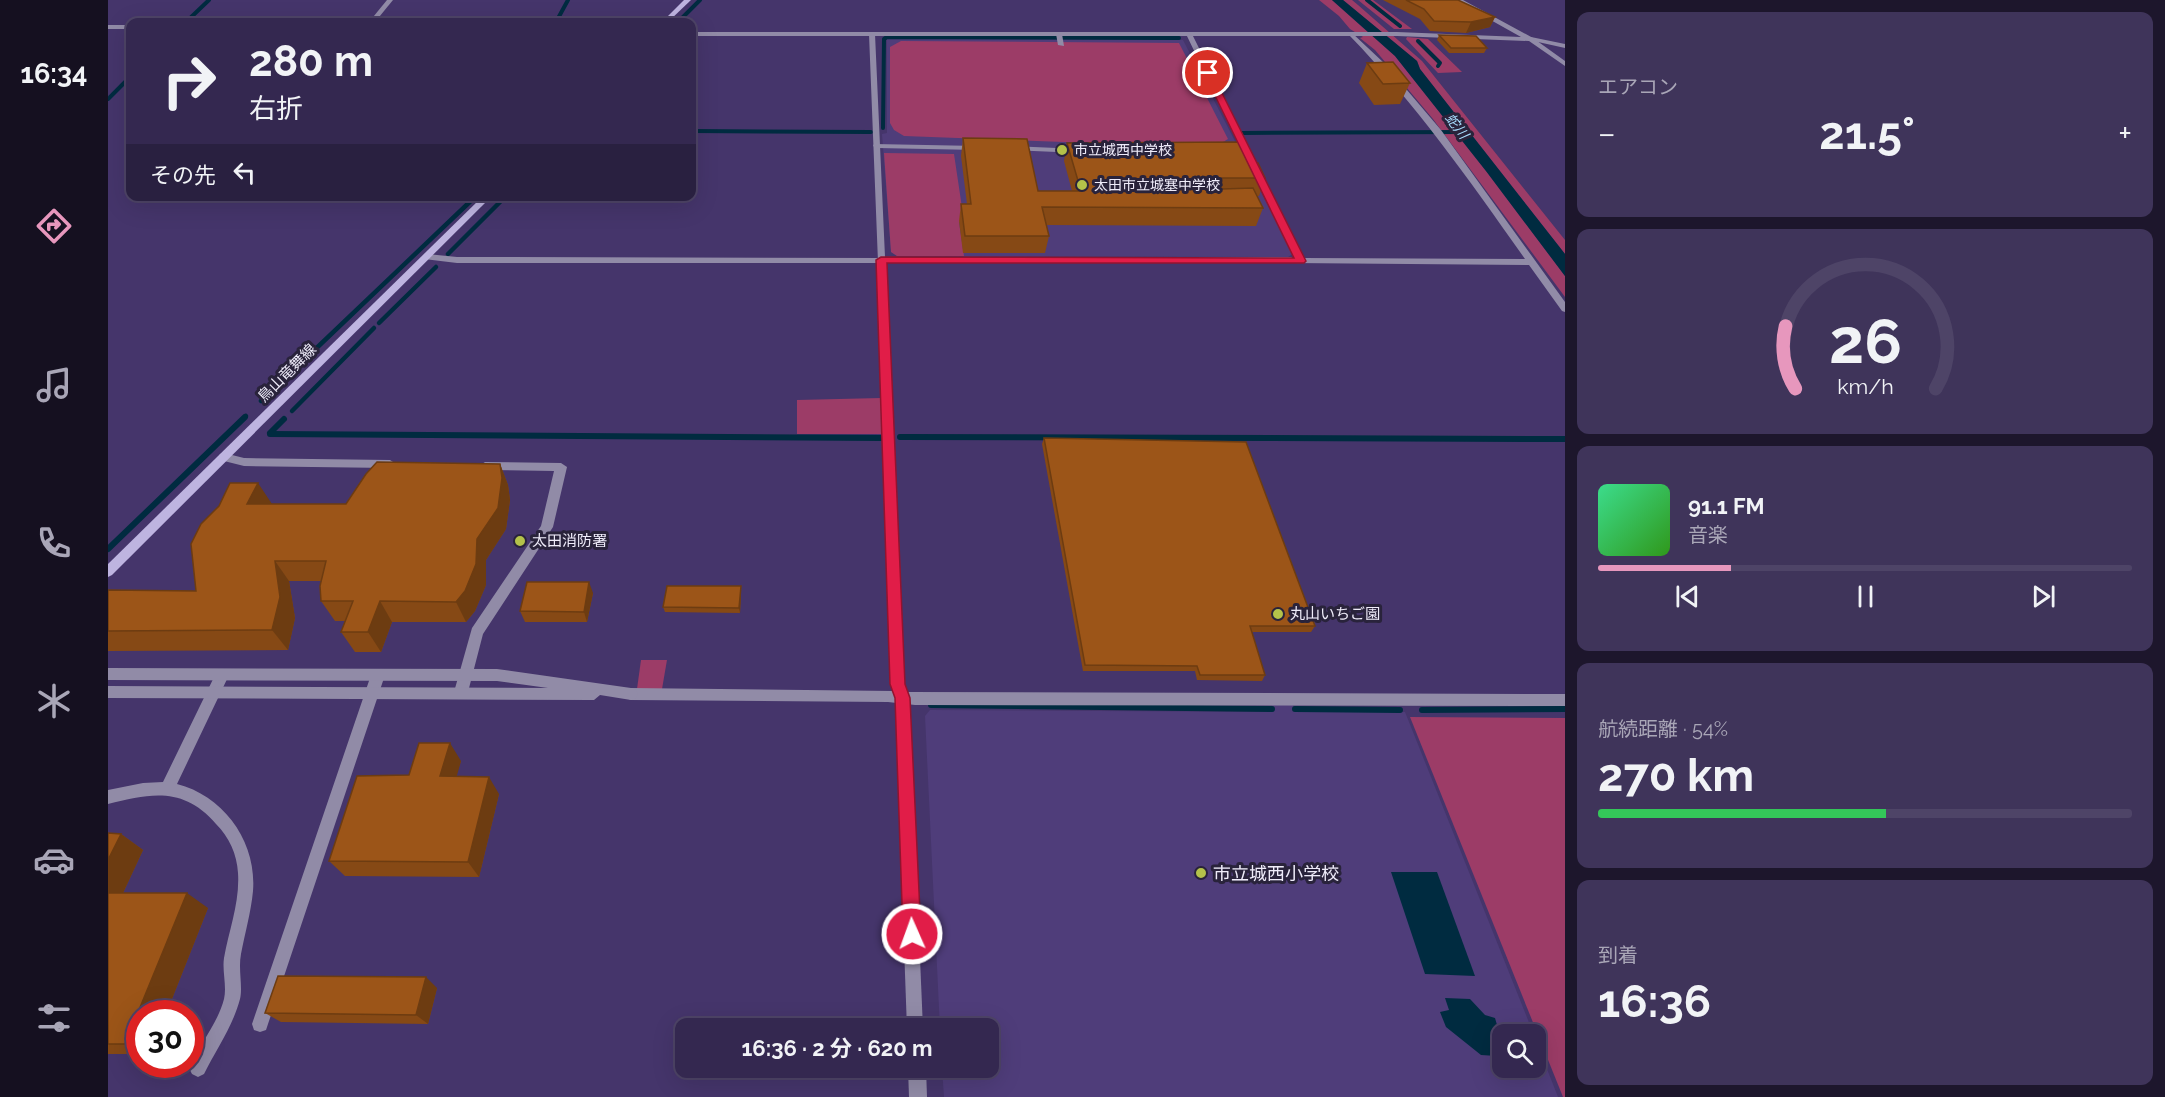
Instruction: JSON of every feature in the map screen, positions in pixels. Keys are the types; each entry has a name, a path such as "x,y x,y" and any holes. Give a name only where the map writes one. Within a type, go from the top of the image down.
{"main road":[{"path":"669,18 688,0"},
{"name":"鳥山竜舞線","path":"108,572 483,201"}],"street":[{"path":"375,18 390,0"},
{"path":"1458,0 1531,39 1565,64"},
{"path":"108,27 126,27"},
{"path":"696,34 872,34 1060,39 1189,34 1393,34 1531,39 1565,46"},
{"path":"872,34 898,684 902,698 915,1018"},
{"path":"1189,34 1296,261"},
{"path":"1354,34 1407,91 1565,309"},
{"path":"877,146 986,148"},
{"path":"998,148 1094,152"},
{"path":"427,257 457,260 1531,262"},
{"path":"224,457 244,462 400,464"},
{"path":"461,692 477,632 546,527 561,467 469,465"},
{"path":"108,674 464,675 532,678 631,694"},
{"path":"168,788 222,675"},
{"path":"260,1024 378,675"},
{"path":"108,692 213,694 461,692 902,698 1565,700"},
{"path":"108,797 135,790 168,788 192,794 213,808 234,834 244,859 246,881 230,968 232,998 204,1056"},
{"path":"917,1078 918,1097"}],"shaded area":[{"path":"1319,0 1332,0 1395,56 1565,276 1565,297 1433,119 1375,50 1360,38 1363,37 1350,29 1339,16"},
{"path":"1343,0 1352,0 1422,61 1565,240 1565,254 1420,69 1417,61"},
{"path":"1358,0 1373,0 1412,29 1394,29"},
{"path":"1407,37 1428,39 1462,72 1438,73 1406,39"},
{"name":"市立城西中学校","path":"887,39 1183,40 1293,254 1288,257 897,256 891,252 882,134 887,133"},
{"path":"901,41 1179,43 1228,139 1223,142 1064,142 904,136 894,130 890,123 890,47"},
{"path":"884,153 954,154 964,221 959,222 964,256 897,256 891,252"},
{"path":"881,398 883,434 797,434 797,400"},
{"path":"641,660 667,660 662,689 637,689"},
{"name":"市立城西小学校","path":"1272,705 1293,705 1296,712 1405,712 1530,1024 1492,1024 1492,1078 1546,1078 1546,1066 1558,1097 944,1097 943,1078 999,1078 999,1018 939,1018 925,716 930,710 1274,712"},
{"path":"1410,717 1565,718 1565,1097 1563,1097 1546,1055 1546,1024 1534,1024"}],"water":[{"name":"蛇川","path":"1332,0 1343,0 1417,61 1420,69 1565,254 1565,276 1395,56"},
{"path":"1391,872 1437,872 1475,976 1425,974"},
{"path":"1445,998 1470,999 1485,1015 1495,1018 1497,1024 1492,1024 1492,1056 1481,1055 1446,1027 1440,1012 1449,1010"}],"building":[{"path":"1406,0 1458,0 1495,17 1471,22 1434,21 1424,9"},
{"path":"1439,35 1476,36 1487,48 1451,48"},
{"path":"1393,62 1410,83 1383,84 1367,63"},
{"path":"963,138 1027,139 1038,191 1081,191 1067,143 1242,142 1253,163 1258,163 1265,178 1222,178 1215,184 1222,189 1253,188 1263,208 1042,207 1049,236 965,236 961,204 971,204"},
{"path":"1044,438 1246,442 1315,626 1250,626 1265,675 1200,675 1197,666 1085,665"},
{"path":"377,462 500,464 502,478 498,508 477,539 476,564 465,591 456,602 380,601 368,632 341,632 353,601 321,601 320,586 326,561 275,561 280,597 272,630 108,631 108,590 196,591 191,544 201,524 219,506 230,483 258,483 247,504 346,504"},
{"path":"527,582 589,582 584,612 520,611"},
{"path":"667,586 741,586 739,608 663,607"},
{"path":"419,743 450,743 440,776 489,777 468,862 329,861 357,776 409,775"},
{"path":"108,833 121,834 108,860"},
{"path":"108,893 187,893 143,1000 126,1000 125,1044 108,1044"},
{"path":"278,976 426,977 416,1015 265,1013"}],"waterway":[{"path":"190,18 209,0"},
{"path":"558,18 568,0"},
{"path":"682,18 700,0"},
{"path":"1367,0 1400,26"},
{"path":"883,128 884,39 887,37 1179,38"},
{"path":"1418,41 1440,63 1438,66"},
{"path":"108,99 126,81"},
{"path":"696,131 871,132"},
{"name":"蛇川","path":"1242,133 1463,132"},
{"path":"261,401 471,201"},
{"path":"448,254 501,201"},
{"path":"379,323 436,267"},
{"path":"292,411 374,328"},
{"path":"108,549 245,417"},
{"path":"270,433 284,419"},
{"path":"270,434 881,438"},
{"path":"900,437 1565,439"},
{"path":"931,705 1272,709"},
{"path":"1295,709 1400,710"},
{"path":"1422,710 1565,709"}],"place":[{"name":"市立城西中学校","path":"1062,150"},
{"name":"太田市立城塞中学校","path":"1082,185"},
{"name":"太田消防署","path":"520,541"},
{"name":"丸山いちご園","path":"1278,614"},
{"name":"市立城西小学校","path":"1201,873"}],"route":[{"path":"912,934 902,698 898,684 881,260 1300,261 1208,73"}]}
